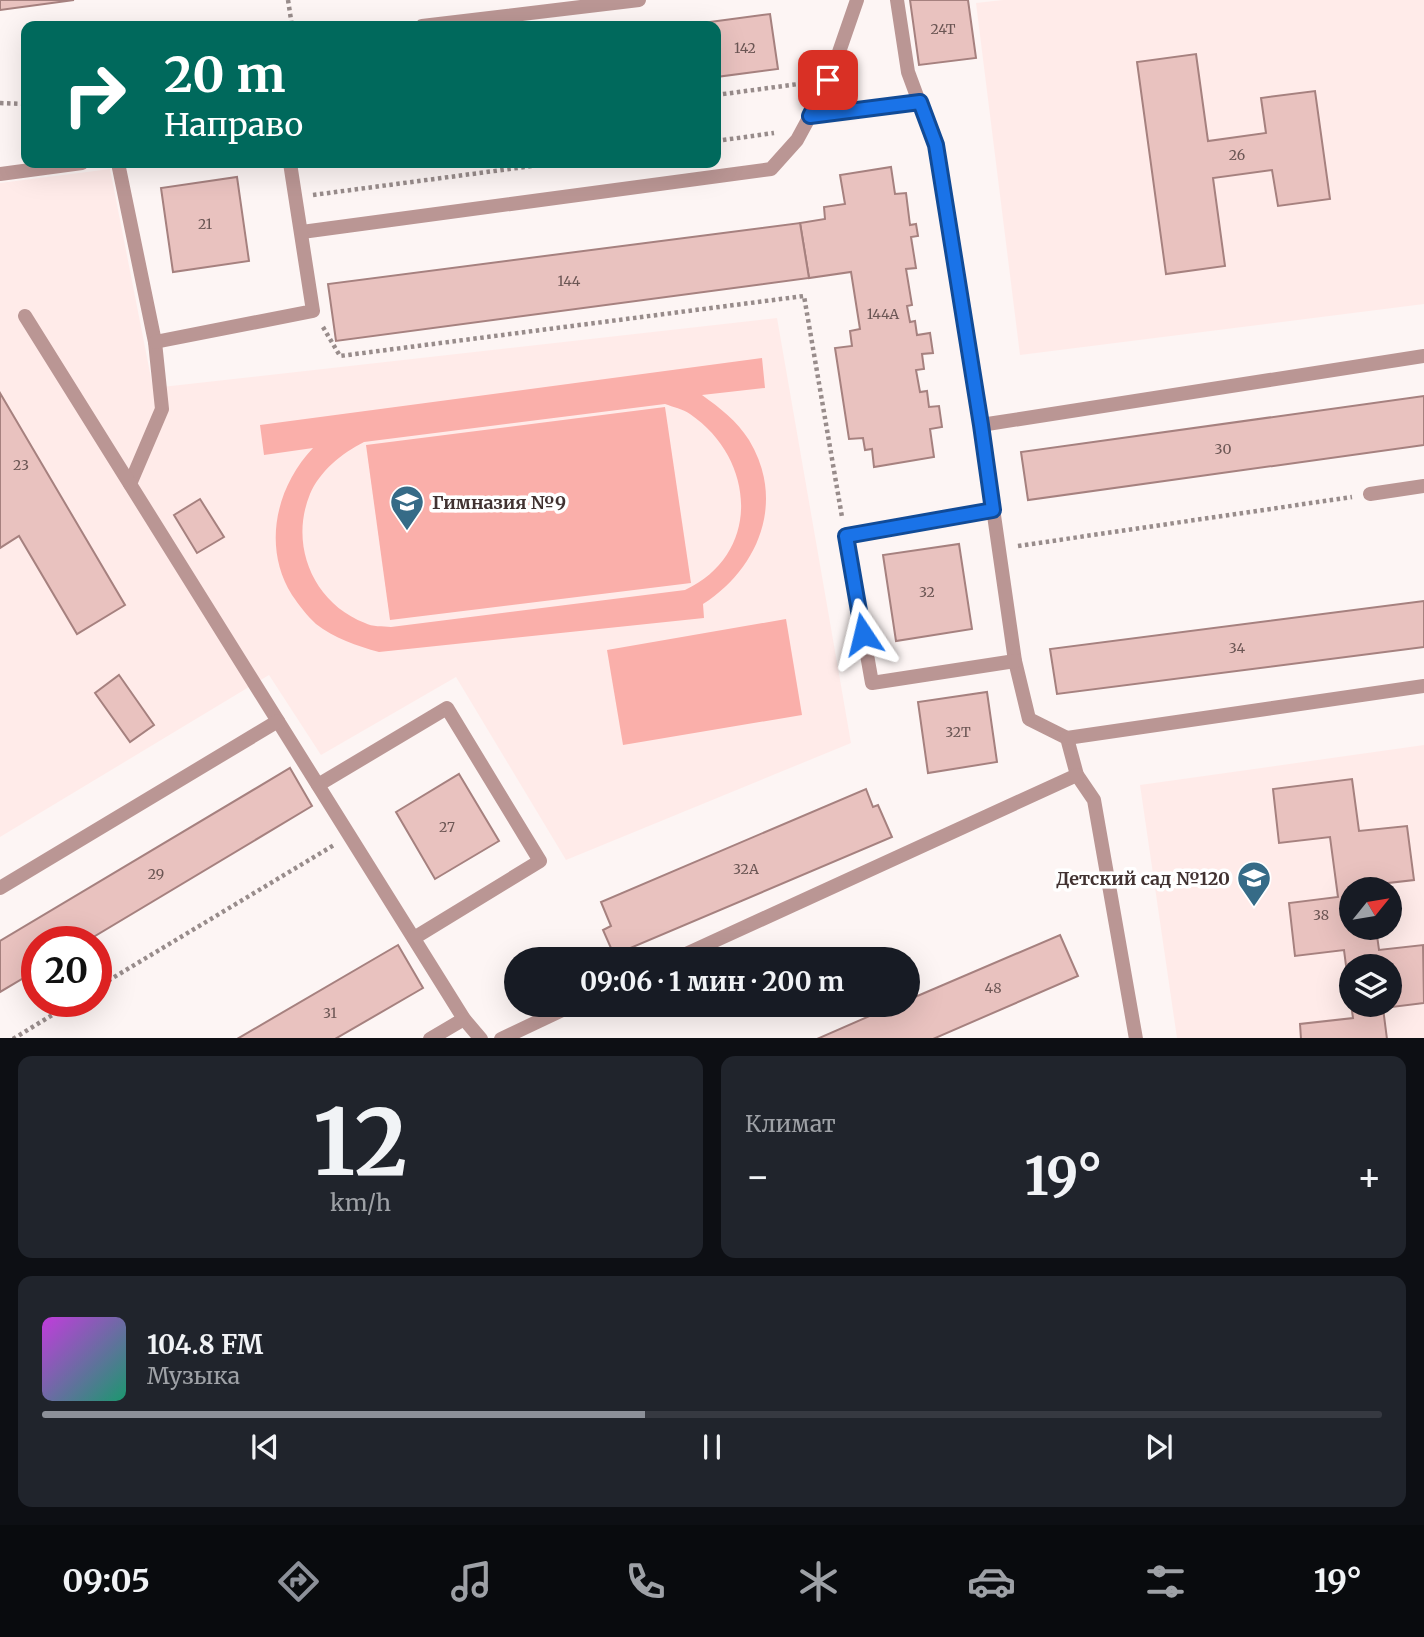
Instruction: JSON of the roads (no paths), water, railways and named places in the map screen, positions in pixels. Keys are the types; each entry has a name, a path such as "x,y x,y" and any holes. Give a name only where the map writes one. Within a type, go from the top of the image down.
{"lane":[{"path":"464,21 639,0"},
{"path":"302,232 771,169 797,140 828,80 857,0"},
{"path":"897,0 908,72 936,145 981,425 1015,661 1029,719 1067,738 1424,687"},
{"path":"806,123 920,102"},
{"path":"0,174 45,168"},
{"path":"119,168 155,342 162,409 130,484"},
{"path":"155,342 313,311 291,168"},
{"path":"25,316 464,1019 481,1038"},
{"path":"981,425 1424,356"},
{"path":"1370,494 1424,486"},
{"path":"993,510 846,536 872,683 1015,661"},
{"path":"318,785 447,708 540,861 414,938"},
{"path":"0,888 278,721"},
{"path":"1067,738 1077,775 1094,800 1136,1038"},
{"path":"701,947 1077,775"},
{"path":"501,1038 547,1017"},
{"path":"430,1038 464,1019"}],"place":[{"name":"Гимназия №9","path":"407,532"},
{"name":"Детский сад №120","path":"1254,908"}]}
